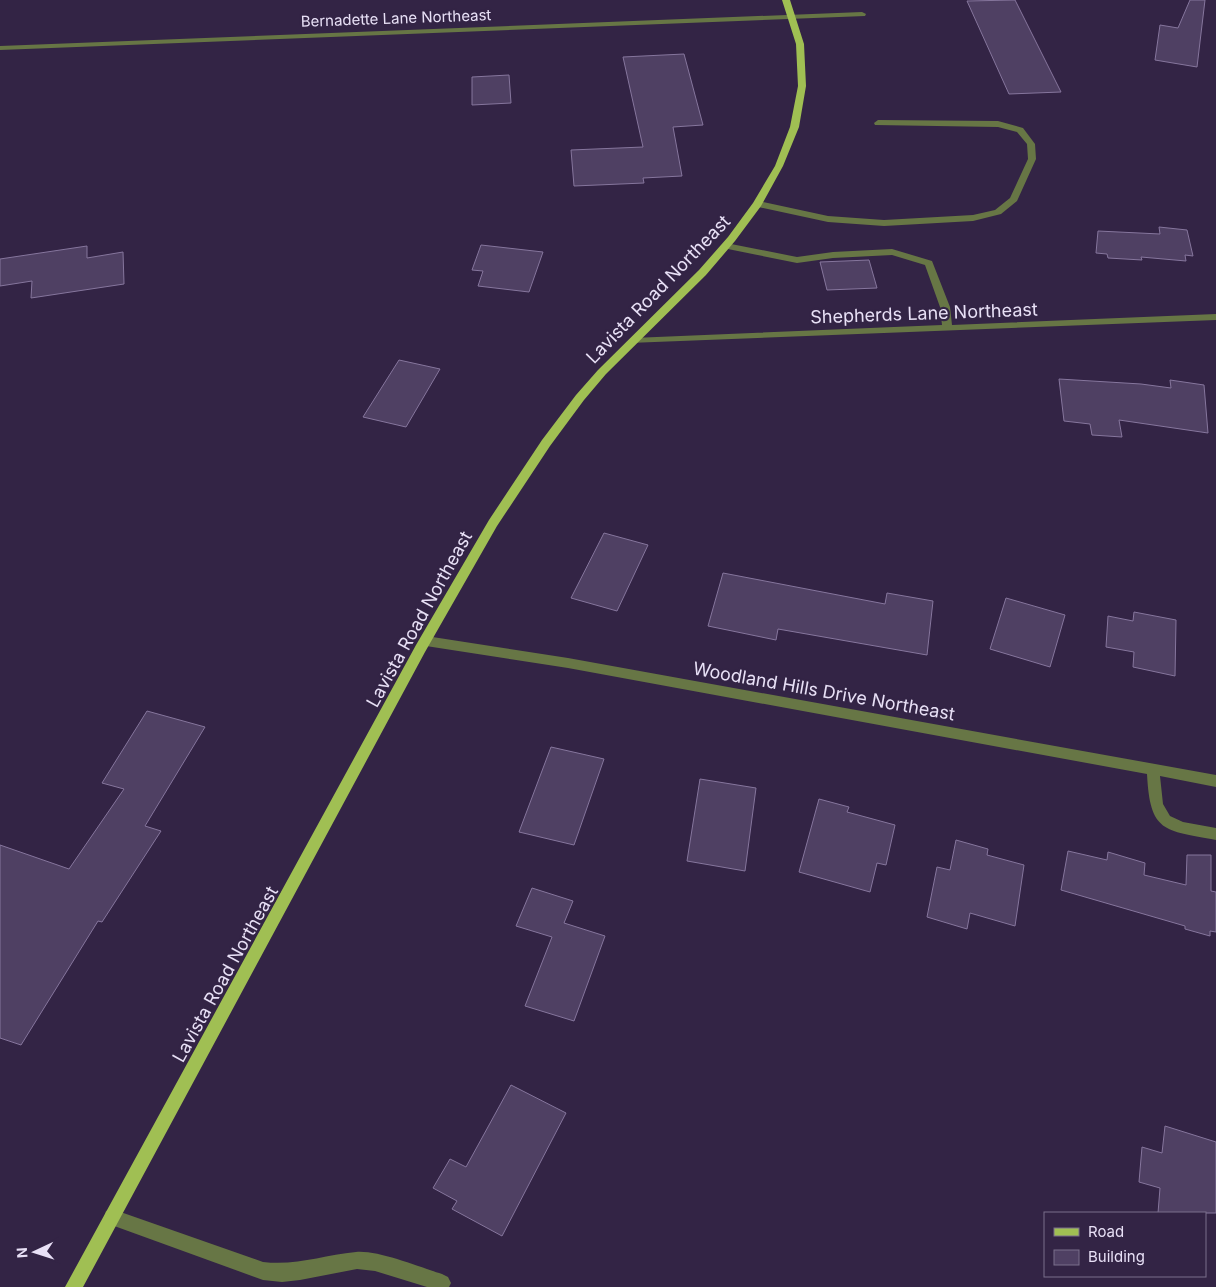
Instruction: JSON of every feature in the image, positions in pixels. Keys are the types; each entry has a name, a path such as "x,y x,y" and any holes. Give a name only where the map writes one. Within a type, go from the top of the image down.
{"main road":[{"name":"Lavista Road Northeast","path":"74,1287 426,641 522,477 578,401 603,372 671,306 743,226 780,165 793,133 804,76 797,30 786,0"}],"street":[{"name":"Bernadette Lane Northeast","path":"0,48 862,14"},
{"path":"758,204 828,219 884,223 973,218 998,212 1014,199 1032,160 1031,144 1020,130 998,124 878,123"},
{"path":"726,246 797,260 833,255 892,252 929,263 945,307 946,329"},
{"name":"Shepherds Lane Northeast","path":"634,341 1216,316"},
{"name":"Woodland Hills Drive Northeast","path":"426,641 568,663 1216,781"},
{"path":"1153,770 1155,804 1163,820 1170,824 1216,834"},
{"path":"112,1217 263,1271 282,1274 357,1260 375,1262 442,1283"}],"building":[{"path":"1015,0 1061,92 1009,94 967,1"},
{"path":"1190,0 1205,0 1197,67 1155,60 1160,25 1178,28"},
{"path":"684,54 703,125 673,127 682,176 643,178 644,183 574,186 571,150 643,147 623,57"},
{"path":"509,75 511,103 472,105 472,77"},
{"path":"1159,227 1187,230 1193,256 1185,255 1186,261 1141,257 1142,260 1108,258 1107,254 1096,253 1098,231 1160,234"},
{"path":"481,245 543,252 529,292 478,286 483,271 472,270"},
{"path":"87,246 87,258 123,252 124,284 31,298 32,281 0,286 0,259"},
{"path":"869,260 877,288 827,290 820,262"},
{"path":"399,360 440,369 406,427 363,417"},
{"path":"1059,379 1141,384 1171,388 1170,380 1204,385 1208,433 1119,420 1122,437 1092,435 1090,424 1064,421"},
{"path":"604,533 648,545 617,611 571,598"},
{"path":"723,573 885,604 887,593 933,601 927,655 778,629 776,640 708,626"},
{"path":"1006,598 1065,615 1050,667 990,649"},
{"path":"1134,612 1176,620 1175,676 1133,667 1134,652 1106,647 1108,616 1133,621"},
{"path":"147,711 205,727 145,826 161,831 102,922 98,921 21,1045 0,1038 0,845 69,869 124,789 102,783"},
{"path":"551,747 604,759 574,845 519,832"},
{"path":"700,779 756,788 745,871 687,861"},
{"path":"819,799 849,807 847,812 895,825 886,865 877,863 870,892 799,872"},
{"path":"956,840 988,849 987,855 1024,865 1015,926 970,913 967,929 927,917 937,867 950,870"},
{"path":"1068,851 1107,860 1108,852 1145,863 1144,875 1186,885 1187,855 1211,855 1211,891 1216,892 1216,932 1210,931 1210,936 1185,929 1185,926 1061,890"},
{"path":"532,888 573,901 564,923 605,936 574,1021 525,1006 552,937 516,926"},
{"path":"511,1085 566,1113 502,1236 452,1209 457,1201 433,1188 450,1159 466,1167"},
{"path":"1165,1126 1216,1142 1216,1213 1158,1212 1160,1188 1139,1182 1142,1147 1162,1153"}]}
